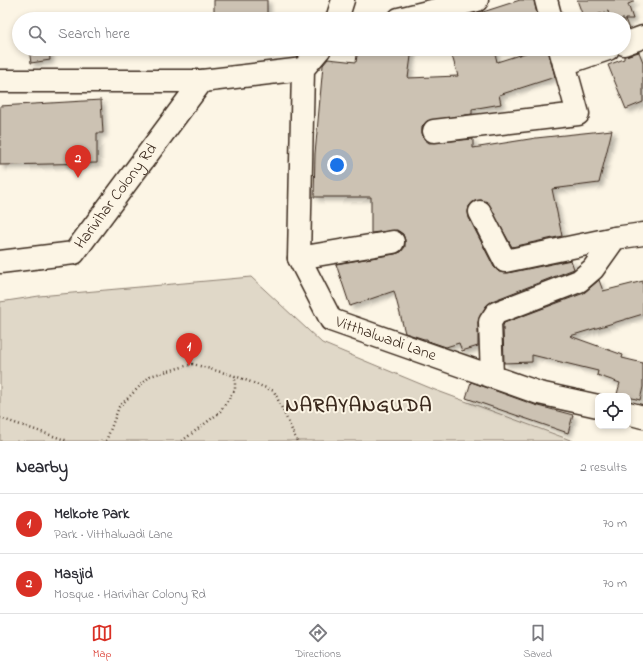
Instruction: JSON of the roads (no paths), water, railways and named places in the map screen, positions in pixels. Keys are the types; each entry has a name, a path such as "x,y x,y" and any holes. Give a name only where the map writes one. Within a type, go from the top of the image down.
{"street":[{"path":"339,12 343,0"},
{"path":"428,12 477,0"},
{"path":"546,0 549,12"},
{"path":"631,41 643,37"},
{"path":"0,81 202,81 303,69 314,56"},
{"path":"434,131 578,114 562,56"},
{"name":"Vitthalwadi Lane","path":"303,69 299,258 331,320 539,393 595,405"},
{"name":"Harivihar Colony Rd","path":"0,262 74,253 202,81"},
{"path":"480,212 505,261 615,238 643,234"},
{"path":"492,376 490,322 496,313 579,281 593,269 615,238"},
{"path":"299,258 393,242"},
{"path":"631,414 643,417"}],"place":[{"name":"Masjid","path":"78,178"},
{"name":"Melkote Park","path":"189,366"}],"district":[{"name":"NARAYANGUDA","path":"359,406"}]}
